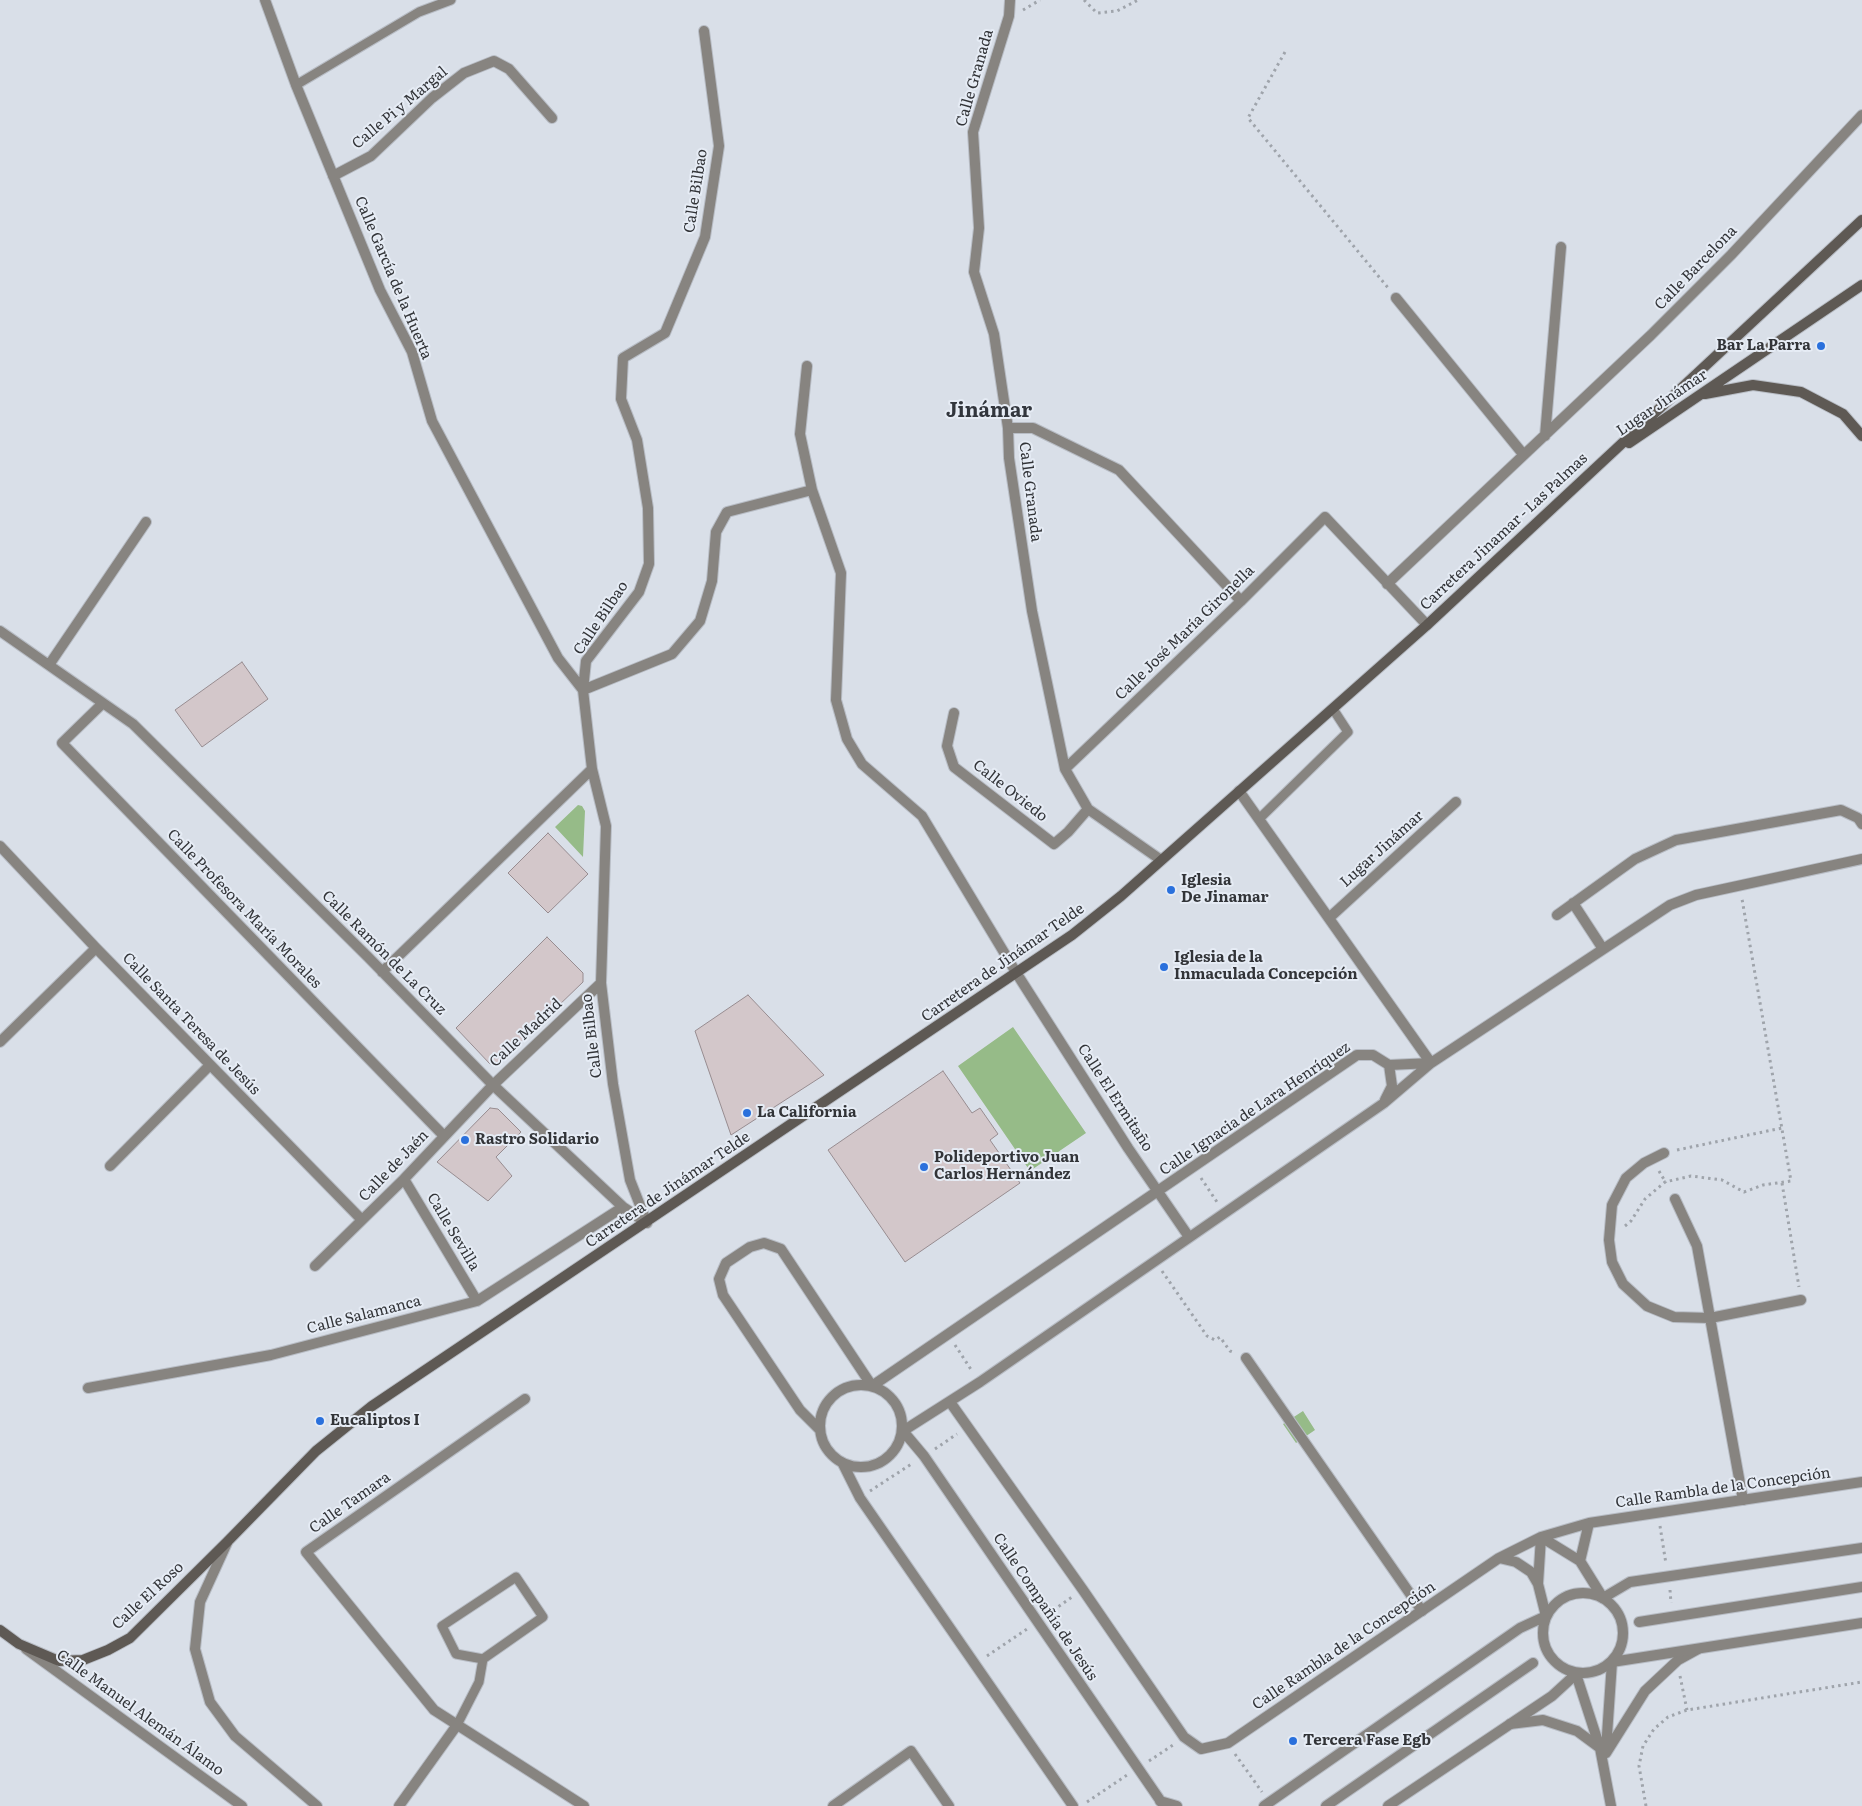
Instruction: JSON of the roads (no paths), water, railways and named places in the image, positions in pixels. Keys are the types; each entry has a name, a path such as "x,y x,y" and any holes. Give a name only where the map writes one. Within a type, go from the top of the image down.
{"main road":[{"name":"Carretera Jinamar - Las Palmas","path":"1162,860 1427,626 1862,220"},
{"name":"Lugar Jinámar","path":"1603,461 1862,285"},
{"path":"1702,395 1753,385 1801,392 1843,414 1862,436"},
{"name":"Carretera de Jinámar Telde","path":"227,1542 316,1451 372,1406 1017,974 1100,913 1162,860"},
{"name":"Calle El Roso","path":"0,1630 19,1644 59,1661 84,1660 130,1638 227,1542"}],"street":[{"name":"Calle García de la Huerta","path":"265,0 296,85 380,290 412,352 432,421 558,658 583,690"},
{"name":"Calle Granada","path":"1010,0 1009,16 973,132 979,228 974,272 994,334 1008,428 1009,458 1032,611 1065,769 1088,809 1162,860"},
{"name":"Calle Bilbao","path":"647,1223 630,1180 613,1084 601,983 606,826 592,769 583,690 586,661 639,592 649,564 648,508 637,440 621,399 623,358 665,333 705,237 719,146 704,31"},
{"name":"Calle Pi y Margal","path":"333,176 370,156 432,98 464,73 494,61 509,69 552,118"},
{"name":"Calle Barcelona","path":"1387,584 1523,454 1545,436 1651,336 1731,255 1862,115"},
{"path":"1545,436 1561,247"},
{"path":"1396,298 1523,454"},
{"name":"Calle El Ermitaño","path":"808,366 800,434 812,490 841,573 836,700 847,739 862,764 922,816 1017,974 1188,1237"},
{"path":"1008,428 1033,428 1119,470 1240,601"},
{"path":"583,690 672,654 700,621 712,581 716,532 727,512 812,490"},
{"name":"Calle José María Gironella","path":"1065,769 1325,517 1387,584"},
{"path":"50,665 146,522"},
{"path":"1387,584 1427,626"},
{"name":"Calle Ramón de La Cruz","path":"0,631 132,724 493,1084 623,1207 647,1223"},
{"name":"Calle Profesora María Morales","path":"102,703 62,743 444,1136"},
{"name":"Calle Oviedo","path":"954,713 946,746 954,767 1054,844 1068,832 1088,809"},
{"path":"382,972 592,769"},
{"path":"1239,791 1260,818 1431,1063"},
{"name":"Lugar Jinámar","path":"1329,918 1456,802"},
{"path":"1556,915 1635,859 1676,840 1841,810 1858,818 1862,824"},
{"name":"Calle Santa Teresa de Jesús","path":"0,846 96,948 362,1220"},
{"path":"903,1431 980,1382 1188,1237 1384,1104 1431,1063 1670,905 1696,895 1862,859"},
{"path":"1573,903 1603,949"},
{"path":"0,1042 96,948"},
{"name":"Calle Madrid","path":"493,1084 601,983"},
{"name":"Calle Ignacia de Lara Henríquez","path":"872,1386 1358,1055 1373,1055 1389,1065"},
{"path":"1384,1104 1392,1086 1389,1065 1431,1063"},
{"path":"110,1166 210,1065"},
{"name":"Calle de Jaén","path":"315,1266 404,1179 493,1084"},
{"path":"1664,1153 1644,1163 1626,1178 1612,1205 1610,1240 1612,1262 1622,1284 1647,1306 1674,1317 1710,1318 1801,1300"},
{"name":"Calle Sevilla","path":"404,1179 477,1301"},
{"path":"1675,1199 1697,1246 1743,1500"},
{"name":"Calle Salamanca","path":"88,1388 270,1355 477,1301 623,1207"},
{"path":"819,1429 800,1410 723,1295 719,1279 726,1263 750,1247 764,1243 781,1249 872,1386"},
{"path":"1246,1358 1422,1611"},
{"path":"852,1385 872,1386 890,1395 901,1412 903,1431 896,1450 881,1464 862,1468 843,1464 831,1456 823,1443 819,1429 823,1409 834,1394 852,1385"},
{"name":"Calle Tamara","path":"525,1399 306,1552 434,1710 584,1806"},
{"name":"Calle Rambla de la Concepción","path":"950,1402 1184,1737 1202,1749 1228,1743 1499,1558 1541,1537 1589,1523 1862,1482"},
{"name":"Calle Compañía de Jesús","path":"903,1431 924,1456 1162,1804 1177,1806"},
{"path":"843,1464 860,1498 1073,1806"},
{"path":"1580,1561 1589,1523"},
{"path":"1546,1616 1538,1584 1541,1537 1580,1561 1603,1598"},
{"path":"227,1542 200,1602 195,1649 210,1702 234,1736 317,1806"},
{"path":"1603,1598 1630,1582 1862,1548"},
{"path":"1499,1558 1516,1562 1530,1572 1538,1584"},
{"path":"1639,1622 1862,1587"},
{"path":"1577,1593 1591,1593 1603,1598 1615,1607 1622,1620 1624,1635 1621,1650 1612,1662 1596,1672 1576,1674 1562,1668 1551,1658 1544,1646 1543,1631 1546,1616 1554,1605 1564,1597 1577,1593"},
{"path":"1267,1804 1520,1628 1546,1616"},
{"path":"1612,1662 1862,1623"},
{"name":"Calle Manuel Alemán Álamo","path":"19,1644 242,1806"},
{"path":"1603,1750 1645,1691 1678,1660 1700,1648"},
{"path":"1603,1750 1612,1662"},
{"path":"1326,1806 1533,1663"},
{"path":"1388,1806 1552,1696 1576,1674"},
{"path":"1576,1674 1603,1750 1611,1806"},
{"path":"1510,1724 1543,1720 1577,1731 1603,1750"},
{"path":"399,1806 457,1725"},
{"path":"833,1806 911,1751 949,1806"}],"lane":[{"path":"296,85 419,12 451,0"},
{"path":"1260,818 1348,732 1333,708"},
{"path":"457,1725 479,1682 482,1659 543,1617 516,1576 442,1626 456,1654 482,1659"}],"place":[{"name":"Bar La Parra","path":"1821,346"},
{"name":"Iglesia De Jinamar","path":"1171,890"},
{"name":"Iglesia de la Inmaculada Concepción","path":"1164,967"},
{"name":"La California","path":"747,1113"},
{"name":"Rastro Solidario","path":"465,1140"},
{"name":"Polideportivo Juan Carlos Hernández","path":"924,1167"},
{"name":"Eucaliptos I","path":"320,1421"},
{"name":"Tercera Fase Egb","path":"1293,1741"}],"district":[{"name":"Jinámar","path":"989,411"}]}
